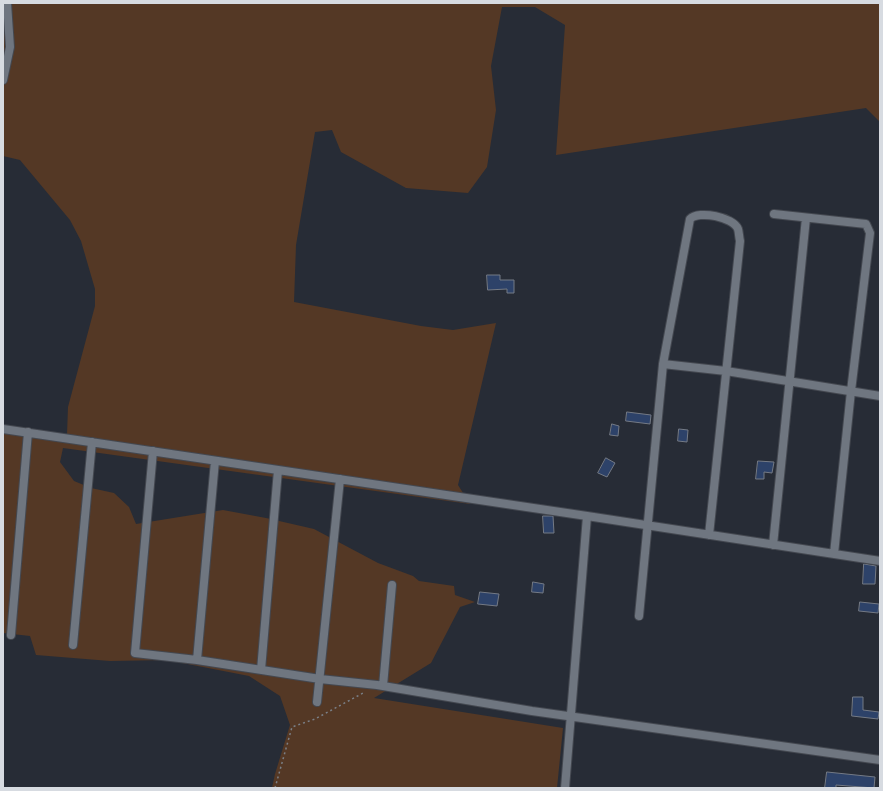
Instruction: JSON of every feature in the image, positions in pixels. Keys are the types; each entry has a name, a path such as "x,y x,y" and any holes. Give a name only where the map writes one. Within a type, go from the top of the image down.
{"street":[{"path":"3,80 10,48 7,3"},
{"path":"774,214 866,224 870,233 851,391 834,554"},
{"path":"639,616 649,526 663,364 689,222 694,216 706,215 729,219 738,228 740,241 709,535"},
{"path":"773,545 806,218"},
{"path":"663,364 726,371 880,396"},
{"path":"3,429 880,561"},
{"path":"11,635 28,432"},
{"path":"73,645 92,442"},
{"path":"153,451 135,653 197,660 320,679 383,686 532,711 880,760"},
{"path":"197,660 215,461"},
{"path":"261,670 278,470"},
{"path":"317,702 340,479"},
{"path":"564,788 587,516"},
{"path":"383,686 392,586"}],"path":[{"path":"276,788 292,727 316,719 365,692"}],"shaded area":[{"path":"3,3 880,3 880,122 866,108 556,155 565,25 535,7 502,7 491,66 496,110 487,167 468,193 406,188 341,152 332,130 315,132 296,245 294,302 421,326 453,330 496,323 458,485 470,504 63,448 60,462 74,481 91,488 114,493 129,507 136,524 223,510 266,518 314,529 378,563 413,576 419,581 454,586 455,595 475,602 460,607 431,663 374,698 563,728 557,788 272,788 290,725 280,696 249,676 167,660 110,661 36,655 30,636 3,633 3,425 67,435 68,407 95,306 95,289 81,241 70,220 20,160 3,156"}],"building":[{"path":"487,275 500,275 500,280 514,280 514,293 507,293 507,289 488,290"},
{"path":"627,412 651,415 650,424 626,421"},
{"path":"612,424 619,426 618,436 610,435"},
{"path":"679,429 688,430 687,442 678,441"},
{"path":"606,458 615,463 607,477 598,473"},
{"path":"758,461 774,462 772,473 764,472 764,479 756,479"},
{"path":"543,516 553,516 554,533 544,533"},
{"path":"864,564 876,566 875,584 863,584"},
{"path":"533,582 544,584 543,593 532,592"},
{"path":"480,592 499,594 497,606 478,604"},
{"path":"860,602 879,604 878,613 859,611"},
{"path":"853,697 863,697 863,710 879,712 878,719 852,716"},
{"path":"827,772 875,777 874,788 836,785 836,788 825,788"}]}
